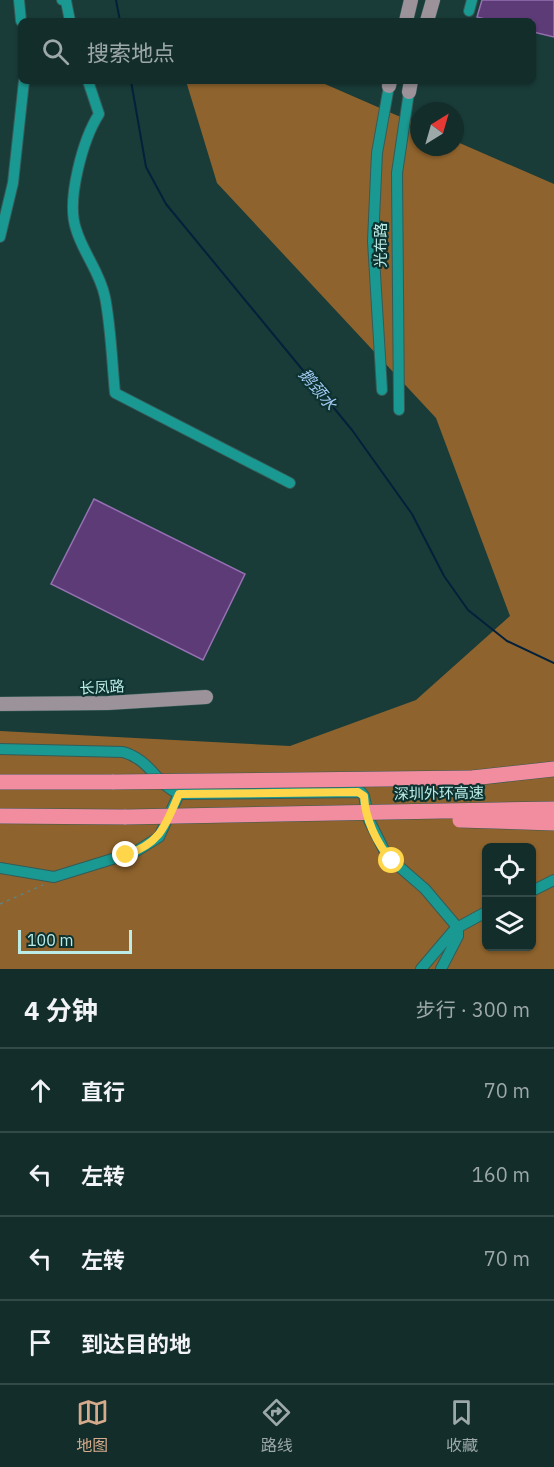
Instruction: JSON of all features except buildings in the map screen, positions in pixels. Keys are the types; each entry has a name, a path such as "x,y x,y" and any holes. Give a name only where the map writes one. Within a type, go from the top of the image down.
{"highway":[{"path":"472,778 554,770"},
{"name":"深圳外环高速","path":"0,782 554,778"},
{"name":"深圳外环高速","path":"0,816 126,817 554,808"},
{"path":"355,813 554,823"}],"main road":[{"path":"407,18 411,0"},
{"path":"428,18 433,0"},
{"name":"长凤路","path":"0,697 114,697 206,693 108,703 0,704"}],"street":[{"path":"19,0 21,18"},
{"path":"63,0 66,1 69,18"},
{"path":"0,237 13,183 24,84"},
{"path":"89,84 99,114 93,123 81,162 73,208 76,229 100,277 105,298 115,393 290,483"},
{"name":"光布路","path":"382,390 373,240 377,153 389,84"},
{"name":"光布路","path":"399,410 397,173 410,86"},
{"path":"0,749 123,752 141,759 166,786 179,794 361,792 369,820 387,856 425,889 458,928 458,936 441,969"},
{"path":"0,868 54,877 126,855 150,844 162,833 179,794"},
{"path":"536,889 554,880"},
{"path":"421,969 458,928 482,914"}],"path":[{"path":"0,904 43,885 54,877"}],"shaded area":[{"path":"187,84 325,84 410,121 410,156 464,156 464,145 554,184 554,969 0,969 0,731 290,746 416,700 510,616 436,418 217,183"}],"waterway":[{"name":"鹅颈水","path":"116,0 119,18"},
{"name":"鹅颈水","path":"132,84 146,167 166,204 352,430 412,514 444,576 468,610 507,641 554,663"}],"route":[{"path":"126,855 143,848 159,837 179,794 361,792 369,820 383,849 392,861"}]}
